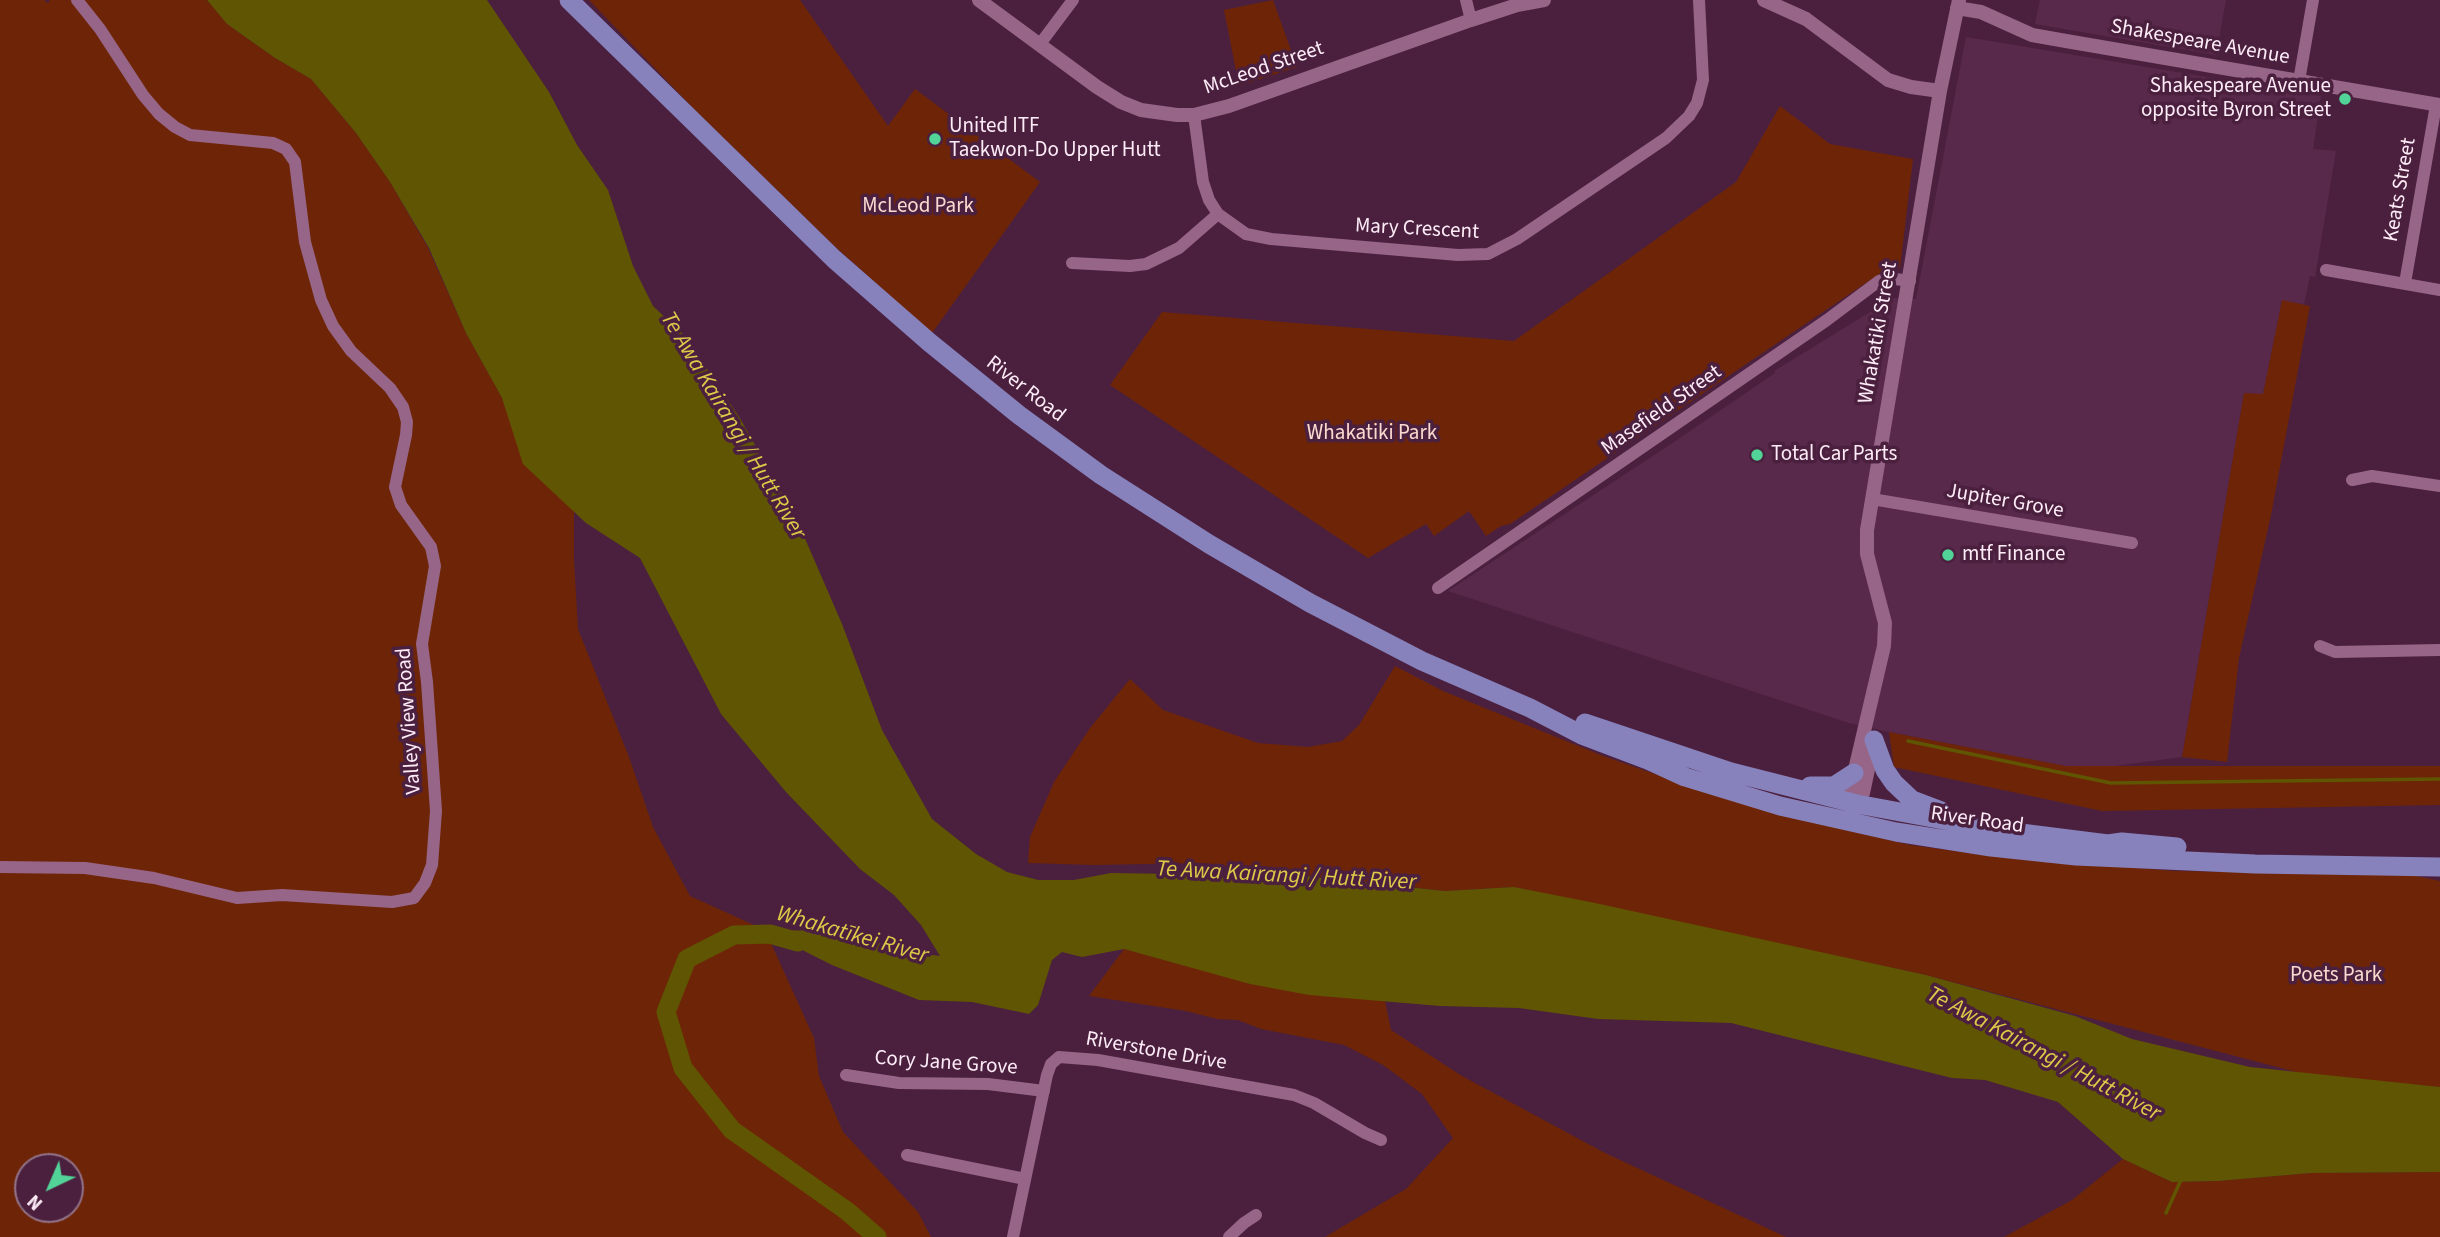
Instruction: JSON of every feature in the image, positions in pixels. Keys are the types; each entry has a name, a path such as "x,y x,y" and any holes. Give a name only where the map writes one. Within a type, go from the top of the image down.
{"highway":[{"name":"River Road","path":"569,0 834,259 968,374 1060,445 1146,505 1290,591 1422,661 1530,708 1582,735 1685,777 1780,806 1850,823 1991,847 2076,856 2255,864 2440,867"},
{"name":"River Road","path":"1530,708 1755,779 1857,804 1997,830 2108,844 2122,842 2231,850 2440,856"},
{"path":"1874,740 1885,771 1894,783 1912,800 1924,806 1958,815 2122,842"},
{"path":"1648,760 1834,809 1847,810 1857,804 1875,818 1998,840 2078,849 2107,856"},
{"path":"1696,760 1714,761 1804,785 1822,787 1834,786 1854,773"}],"street":[{"name":"Valley View Road","path":"0,867 85,868 154,878 237,898 282,895 392,902 414,898 425,883 432,865 436,811 422,644 435,566 431,547 401,505 395,487 406,435 407,422 402,407 390,388 351,351 333,326 321,300 305,242 295,162 286,149 273,143 190,135 175,127 159,114 144,95 77,0"},
{"name":"McLeod Street","path":"979,0 1097,87 1121,102 1160,114 1194,114 1229,106 1471,20 1517,5 1544,0"},
{"path":"1040,44 1073,0"},
{"path":"1466,0 1471,20"},
{"name":"Mary Crescent","path":"1218,214 1246,233 1271,239 1458,255 1479,255 1498,250 1666,138 1689,116 1697,103 1703,80 1699,0"},
{"path":"2299,81 2313,0"},
{"path":"1773,2 1813,24 1888,80 1940,91"},
{"name":"Shakespeare Avenue","path":"1958,4 2032,34 2438,105"},
{"name":"Whakatiki Street","path":"1857,804 1863,793 1874,740 1884,646 1885,623 1866,548 1872,499 1940,91 1958,4"},
{"name":"Keats Street","path":"2405,283 2438,105"},
{"path":"1072,263 1130,266 1146,264 1180,248 1218,214 1209,200 1203,181 1194,114"},
{"path":"2326,271 2440,290"},
{"name":"Masefield Street","path":"1438,587 1827,320 1879,281 1888,278 1910,281"},
{"path":"2352,480 2372,477 2440,486"},
{"name":"Jupiter Grove","path":"1872,499 2132,543"},
{"path":"2320,646 2335,652 2440,650"},
{"name":"Whakatiki Street","path":"1857,804 1850,791 1880,673"},
{"name":"Riverstone Drive","path":"1013,1237 1049,1069 1059,1057 1098,1060 1130,1068 1294,1095 1381,1140"},
{"name":"Cory Jane Grove","path":"846,1075 890,1082 988,1084 1044,1091"},
{"path":"907,1154 1025,1179"},
{"path":"1229,1237 1256,1215"}],"shaded area":[{"path":"2040,0 2226,0 2216,55 2035,24"},
{"path":"1966,37 2321,96 2313,149 2336,151 2315,277 2310,276 2304,304 2282,301 2263,394 2244,394 2182,757 2085,770 1849,723 1448,591 1674,442 1775,373 1774,371 1893,298 1916,299"}],"green space":[{"path":"0,0 44,0 48,3 50,0 207,0 227,24 275,58 311,79 356,133 390,182 428,248 466,333 528,445 574,503 578,629 629,757 653,827 690,896 765,930 814,1038 819,1076 843,1132 918,1212 931,1237 0,1237"},
{"name":"McLeod Park","path":"589,0 800,0 888,126 915,89 1040,182 932,333 831,243 694,109"},
{"path":"1273,0 1297,67 1239,86 1224,10"},
{"name":"Whakatiki Park","path":"1780,106 1830,144 1913,159 1900,268 1885,270 1510,524 1501,526 1486,536 1469,511 1434,536 1426,524 1368,558 1110,385 1162,312 1514,341 1736,182"},
{"path":"2282,300 2310,306 2271,515 2239,658 2227,762 2182,757 2244,393 2263,394"},
{"name":"Poets Park","path":"1395,666 1443,691 1603,756 1695,788 1792,817 1910,845 1992,856 2174,871 2412,875 2440,881 2440,1087 2300,1073 1926,975 1514,887 1445,891 1201,863 1028,863 1030,837 1054,782 1090,728 1130,679 1163,710 1258,743 1308,747 1342,741 1359,725"},
{"path":"1889,732 2066,766 2440,766 2440,805 2102,811 1894,767"},
{"path":"1124,949 1195,968 1383,991 1391,1030 1462,1076 1605,1153 1786,1237 1325,1237 1406,1189 1453,1138 1422,1094 1383,1065 1344,1045 1261,1029 1238,1020 1217,1019 1186,1011 1089,996"},
{"path":"2123,1159 2172,1182 2311,1173 2440,1172 2440,1237 2004,1237 2072,1200"}],"water":[{"name":"Te Awa Kairangi / Hutt River","path":"207,0 487,0 549,92 577,145 608,190 633,266 653,306 682,333 708,370 741,420 797,520 842,624 882,730 932,819 976,854 1007,872 1038,880 1074,880 1111,873 1253,880 1305,876 1445,891 1514,887 1595,903 1926,975 2075,1016 2132,1039 2250,1067 2440,1087 2440,1172 2311,1173 2172,1182 2123,1159 2058,1102 1985,1080 1952,1078 1731,1023 1598,1019 1519,1008 1440,1006 1309,995 1250,984 1124,949 1082,957 1062,952 1052,960 1038,1005 1029,1014 972,1002 919,1000 808,953 765,930 841,931 905,951 940,956 921,925 894,895 860,869 786,792 721,714 640,558 586,523 523,464 502,398 466,333 429,248 390,182 356,133 311,79 275,58 227,24"}],"waterway":[{"path":"1908,741 2111,783 2440,779"},
{"name":"Whakatīkei River","path":"798,942 770,934 734,935 687,959 666,1012 683,1068 732,1130 847,1211 877,1237"},
{"path":"2166,1213 2181,1180"}],"place":[{"name":"Shakespeare Avenue opposite Byron Street","path":"2345,99"},
{"name":"United ITF Taekwon-Do Upper Hutt","path":"935,139"},
{"name":"Total Car Parts","path":"1757,455"},
{"name":"mtf Finance","path":"1948,555"}]}
